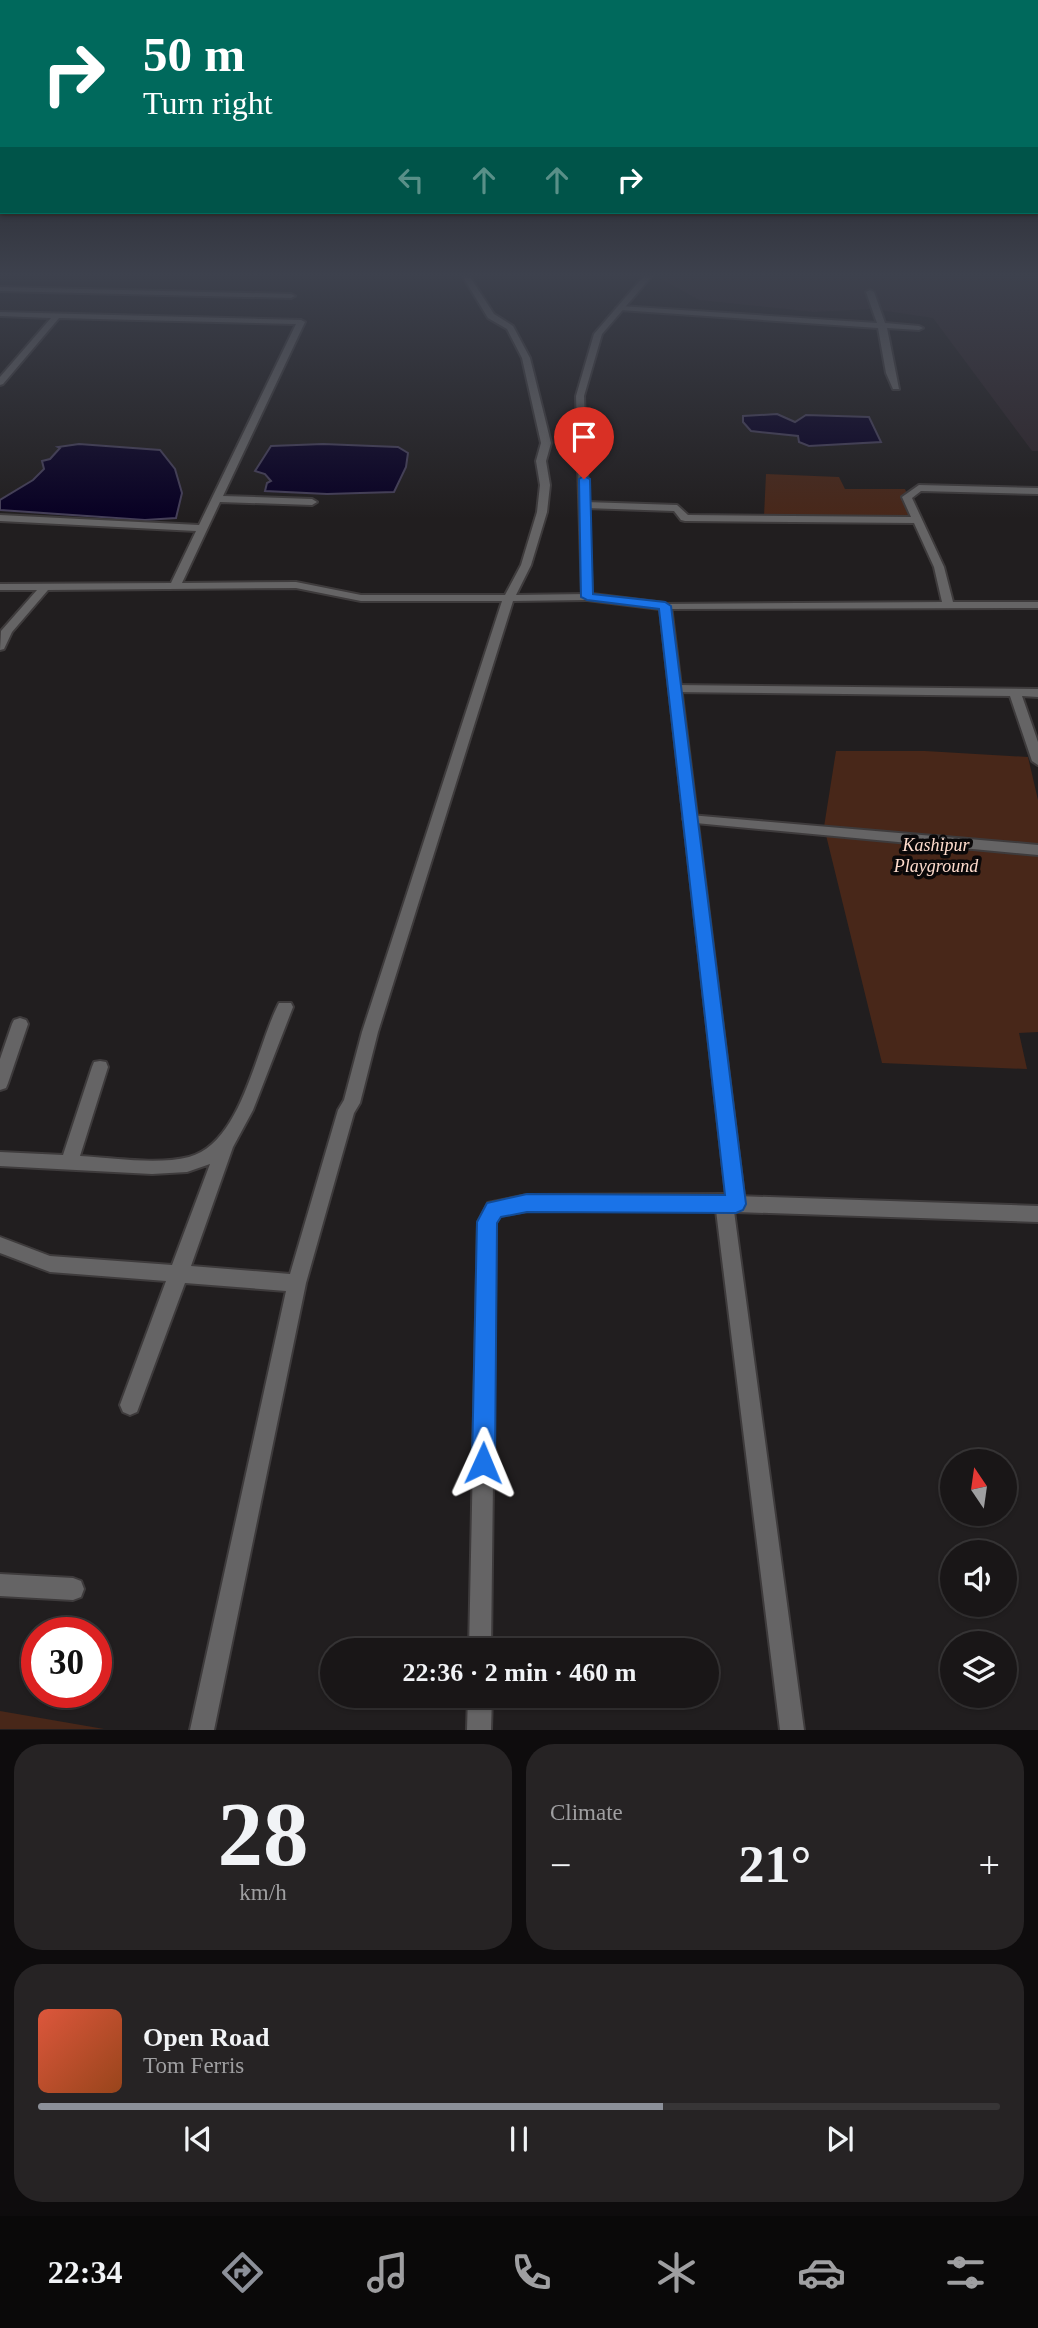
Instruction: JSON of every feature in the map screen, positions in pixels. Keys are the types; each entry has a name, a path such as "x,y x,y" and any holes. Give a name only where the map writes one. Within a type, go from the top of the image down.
{"street":[{"path":"0,382 21,358"},
{"path":"175,586 285,358"},
{"path":"202,1730 297,1283 346,1110 352,1103 370,1032 509,598 526,565 542,512 545,485 541,461 546,443 526,358"},
{"path":"587,597 580,396 591,358"},
{"path":"888,358 896,387"},
{"path":"948,605 939,567 906,497 919,488 1038,491"},
{"path":"217,499 312,502"},
{"path":"585,505 677,508 685,518 918,520"},
{"path":"0,519 203,528"},
{"path":"0,587 296,585 361,598 587,597 665,606 1038,605"},
{"path":"0,647 7,631 45,587"},
{"path":"665,606 730,1203 792,1730"},
{"path":"675,689 1038,693"},
{"path":"1015,693 1038,761"},
{"path":"690,819 1038,850"},
{"path":"130,1405 226,1143 245,1110 285,1007"},
{"path":"0,1083 20,1024"},
{"path":"70,1161 100,1067"},
{"path":"0,1159 152,1167 187,1165 212,1156 226,1143"},
{"path":"480,1638 487,1222 494,1209 527,1203 730,1203 1038,1214"},
{"path":"0,1245 50,1264 297,1283"},
{"path":"0,1585 73,1589"},
{"path":"479,1730 480,1708"}],"shaded area":[{"path":"963,358 1038,358 1038,451 1032,451"},
{"path":"777,414 795,422 806,415 869,417 881,442 809,446 799,442 798,436 751,431 743,422 743,416"},
{"path":"79,444 160,450 175,469 182,493 176,518 145,520 0,510 0,500 33,480 44,469 42,461 50,459 60,448 58,447"},
{"path":"323,444 398,447 408,453 406,467 394,492 327,494 265,491 267,483 271,481 265,474 255,471 271,446"}],"green space":[{"path":"766,474 839,477 845,489 905,489 917,519 764,516"},
{"name":"Kashipur Playground","path":"836,751 925,751 1028,757 1038,800 1038,1032 1019,1033 1027,1069 882,1063 824,827"},
{"path":"0,1711 104,1729 0,1729"}],"route":[{"path":"483,1463 487,1222 494,1209 527,1203 736,1204 665,606 587,597 584,479"}]}
